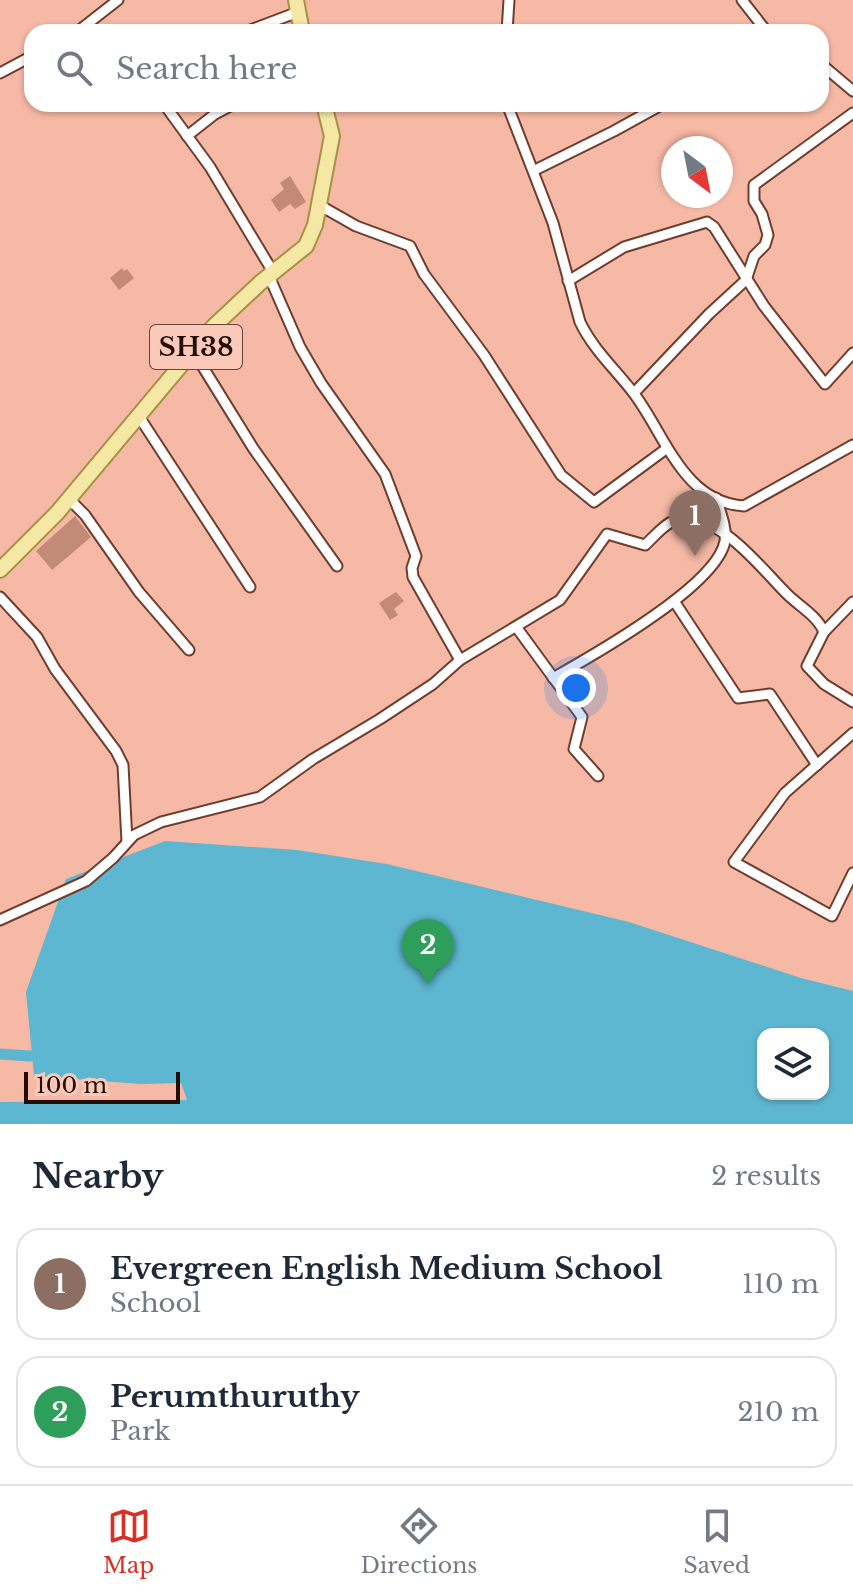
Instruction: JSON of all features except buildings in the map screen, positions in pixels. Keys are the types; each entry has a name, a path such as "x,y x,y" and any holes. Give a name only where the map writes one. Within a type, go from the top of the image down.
{"main road":[{"name":"SH38","path":"0,570 69,499 213,327 306,246 315,225 332,136 326,112"}],"street":[{"path":"87,24 118,0"},
{"path":"508,24 509,0"},
{"path":"742,0 761,24"},
{"path":"261,24 297,6"},
{"path":"0,73 24,60"},
{"path":"829,71 853,91"},
{"path":"170,112 225,189 271,274 300,347 321,383 385,474 416,556 413,577 460,660"},
{"path":"187,136 219,112"},
{"path":"510,112 535,170 587,337 634,393 651,417 666,449 701,490 728,505 744,506 853,445"},
{"path":"535,170 647,112"},
{"path":"634,393 747,278 754,256 765,245 768,235 762,214 754,201 754,185 853,113"},
{"path":"319,205 356,226 410,246 424,274 484,355 561,475 594,502 666,449"},
{"path":"568,281 624,247 707,222 714,227 764,306 825,384 853,353"},
{"path":"193,351 253,448 337,566"},
{"path":"138,415 250,587"},
{"path":"553,678 608,647 674,601 716,559 725,541 716,498"},
{"path":"69,499 85,515 139,592 189,650"},
{"path":"0,920 86,881 134,835 161,822 260,797 271,791 300,767 433,684 460,660 560,600 607,534 645,545 672,521 693,520 724,531 796,604 820,623 824,632"},
{"path":"0,597 37,637 55,669 116,751 123,765 127,842"},
{"path":"674,601 738,698 770,694 817,765"},
{"path":"853,602 824,632 807,666 824,684 853,702"},
{"path":"517,628 582,717 574,749 598,776"},
{"path":"853,733 785,793 734,862 832,916 853,873"}],"water":[{"path":"165,841 297,850 387,864 629,922 801,978 853,991 853,1124 0,1124 0,1102 187,1100 181,1083 141,1084 34,1076 26,992 66,879"}],"waterway":[{"path":"0,1054 30,1056"}],"place":[{"name":"Evergreen English Medium School","path":"695,556"},
{"name":"Perumthuruthy","path":"428,985"}]}
